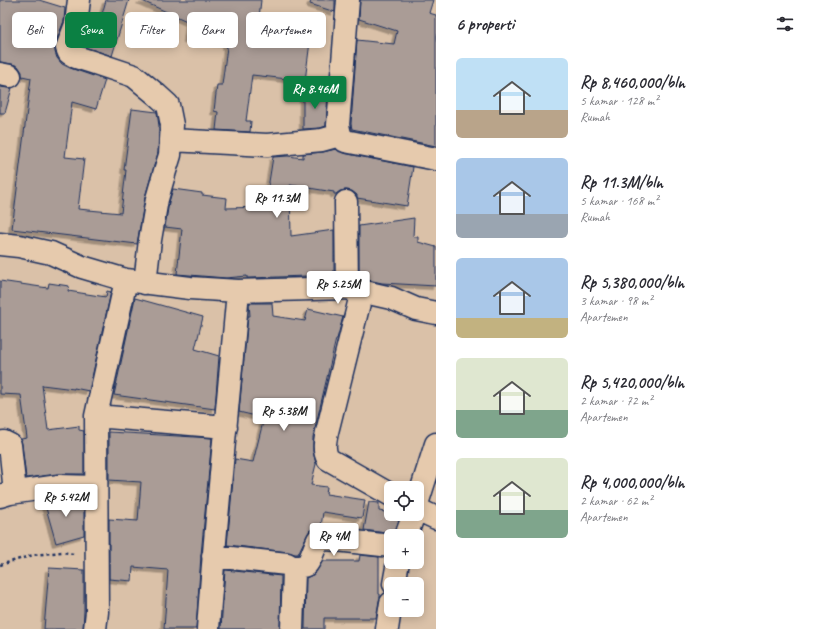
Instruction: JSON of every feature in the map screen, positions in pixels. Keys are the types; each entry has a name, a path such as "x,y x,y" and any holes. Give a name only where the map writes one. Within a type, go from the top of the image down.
{"street":[{"path":"79,0 76,24 67,48 69,53 76,57 134,76 168,105 172,124 170,155 156,206 150,240 136,281 96,416 96,629"},
{"path":"348,0 338,124 340,135 345,141 436,160"},
{"path":"171,140 267,145 322,140 340,135"},
{"path":"346,202 355,289 324,447 325,454 328,459 384,491"},
{"path":"0,244 19,246 51,253 82,267 136,281 190,288 238,291 355,289 391,298 416,309 436,313"},
{"path":"208,629 213,556 238,291"},
{"path":"96,416 226,427"},
{"path":"0,443 7,443 10,445 8,494 60,486 96,487"},
{"path":"424,482 436,444"},
{"path":"424,512 436,518"},
{"path":"213,556 287,564 292,567 306,564 318,540 328,539 384,545"},
{"path":"292,567 294,571 292,629"},
{"path":"387,629 389,617"}],"path":[{"path":"0,565 33,555 62,552 96,557"}],"building":[{"path":"0,0 39,0 65,8 64,21 57,39 57,12 12,12 12,48 55,48 57,58 62,64 105,80 96,109 72,102 65,157 84,159 78,209 121,213 126,170 124,170 132,109 157,112 159,126 158,153 145,197 137,244 12,229 31,78 22,76 22,72 18,66 0,62"},
{"path":"106,0 129,0 117,40 117,12 103,12"},
{"path":"140,0 261,0 260,12 246,12 246,48 309,48 305,81 252,75 246,121 251,121 250,132 216,130 218,112 214,111 217,85 222,85 227,48 238,48 238,12 187,12 187,21 179,18 179,12 167,12"},
{"path":"311,0 335,0 335,12 310,4"},
{"path":"360,0 433,0 429,13 436,15 436,146 352,129 351,124 357,40 394,44 397,31 359,19"},
{"path":"87,48 114,48 112,56"},
{"path":"0,87 12,88 5,113 0,113"},
{"path":"303,92 328,92 326,126 320,128 303,129"},
{"path":"336,149 343,153 413,167 407,206 357,198 357,195 352,191 340,191 334,194 334,192 290,185 291,236 334,230 334,275 249,278 247,278 247,276 226,278 177,274 182,229 165,227 169,202 173,189 227,198 226,208 265,207 273,157 288,156 303,158 303,154"},
{"path":"414,218 413,237 418,237 418,242 436,247 436,286 382,283 359,278 359,226"},
{"path":"0,281 48,288 49,283 69,286 68,291 106,297 107,291 111,292 89,391 42,385 48,430 79,426 79,430 84,431 84,474 57,474 26,478 21,439 27,438 21,395 0,394"},
{"path":"135,298 203,317 195,349 219,356 215,409 114,395"},
{"path":"249,303 272,303 273,316 305,321 308,309 343,317 336,339 313,437 313,451 316,464 311,485 327,487 326,494 365,500 362,518 323,512 321,527 310,530 298,554 227,545 235,459 253,462 264,418 239,412 248,316 250,316"},
{"path":"109,432 212,438 196,629 164,629 168,570 133,567 132,581 109,579 109,519 138,521 141,482 109,480"},
{"path":"84,499 84,535 56,543 44,501"},
{"path":"369,502 379,503 379,511 384,512 384,521 399,521 396,529 384,529 384,533 364,530"},
{"path":"360,555 379,557 380,597 376,618 324,618 324,629 305,629 306,578 315,573 323,561 359,561"},
{"path":"49,568 84,570 83,629 44,629"},
{"path":"225,570 281,576 280,629 221,629"}]}
